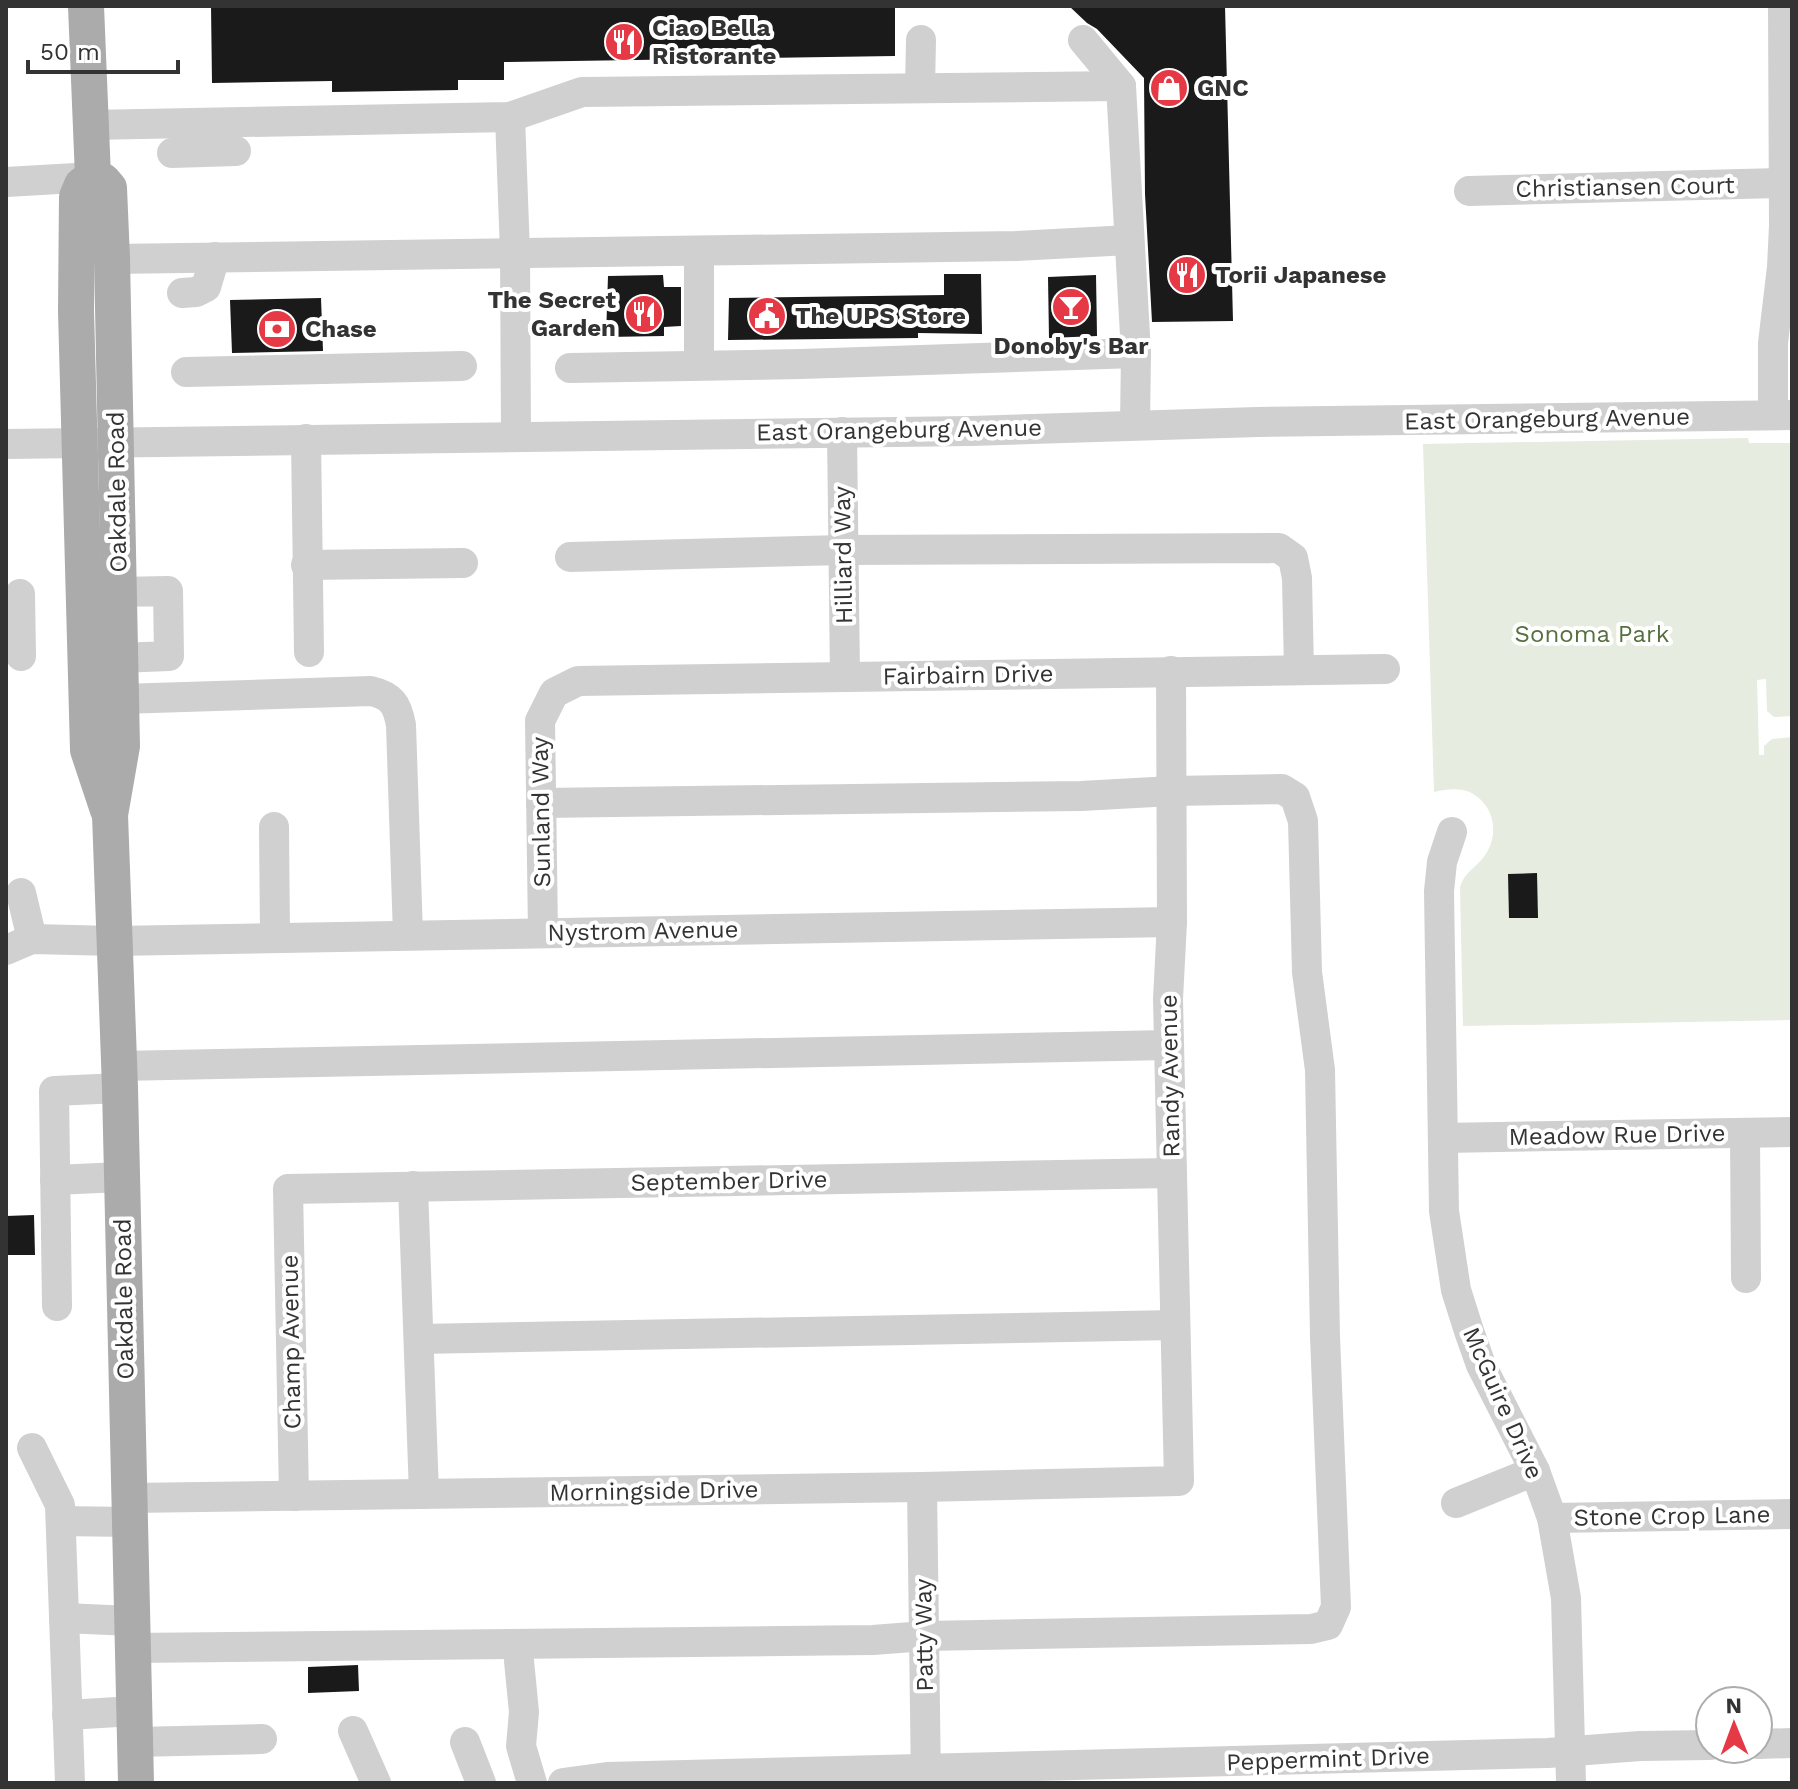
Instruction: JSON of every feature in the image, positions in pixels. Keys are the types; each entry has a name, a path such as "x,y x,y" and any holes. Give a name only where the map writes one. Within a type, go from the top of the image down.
{"main road":[{"name":"Oakdale Road","path":"86,6 93,177"},
{"name":"Oakdale Road","path":"93,177 109,188 112,259 122,746 110,815 136,1783"},
{"name":"Oakdale Road","path":"93,177 82,185 77,197 76,311 88,750 110,815"}],"street":[{"path":"1782,415 1773,343 1782,267 1783,6"},
{"path":"920,88 921,40"},
{"path":"1083,40 1121,86 1136,353 1135,425"},
{"path":"90,125 510,117 582,92 1121,86"},
{"path":"510,117 515,253 516,436"},
{"path":"172,153 236,151"},
{"path":"6,182 93,177"},
{"name":"Christiansen Court","path":"1469,191 1782,183"},
{"path":"112,259 1016,246 1129,240"},
{"path":"699,251 699,365"},
{"path":"182,293 196,292 206,287 215,257"},
{"path":"570,368 1136,353"},
{"path":"186,372 462,366"},
{"name":"East Orangeburg Avenue","path":"6,444 1782,415"},
{"name":"Hilliard Way","path":"842,432 845,677"},
{"path":"306,439 309,652"},
{"path":"570,557 843,550 1279,548 1293,558 1297,578 1299,670"},
{"path":"306,565 463,563"},
{"path":"118,592 168,591 169,656 119,658"},
{"path":"20,594 21,656"},
{"name":"Fairbairn Drive","path":"554,693 578,681 1385,669"},
{"name":"Randy Avenue","path":"1171,671 1172,922 1168,999 1179,1481"},
{"path":"121,699 371,691 384,694 396,703 401,725 408,935"},
{"name":"Sunland Way","path":"543,933 540,721 554,693"},
{"path":"64,1618 131,1635 873,1640 925,1636 1311,1629 1328,1625 1336,1607 1325,1337 1320,1070 1307,972 1303,821 1295,797 1282,789 1081,796 541,803"},
{"path":"274,827 275,937"},
{"name":"McGuire Drive","path":"1452,832 1442,862 1439,891 1444,1211 1456,1290 1481,1365 1535,1471 1552,1518 1566,1598 1571,1783"},
{"path":"19,945 21,893"},
{"name":"Nystrom Avenue","path":"19,945 275,937 1172,922"},
{"path":"57,1306 54,1091 119,1077 1169,1045"},
{"name":"Meadow Rue Drive","path":"1443,1138 1792,1132"},
{"path":"1745,1133 1746,1278"},
{"name":"September Drive","path":"288,1189 1171,1173"},
{"path":"55,1180 121,1177"},
{"path":"413,1186 424,1494"},
{"name":"Champ Avenue","path":"288,1189 294,1496"},
{"path":"419,1339 1175,1325"},
{"path":"32,1448 60,1505 70,1783"},
{"path":"1456,1503 1535,1471"},
{"name":"Morningside Drive","path":"61,1521 129,1510 294,1496 1179,1481"},
{"name":"Patty Way","path":"922,1487 926,1777"},
{"name":"Stone Crop Lane","path":"1552,1518 1792,1514"},
{"path":"519,1661 524,1712 521,1746 532,1783"},
{"path":"67,1715 134,1727 262,1739"},
{"path":"353,1731 376,1783"},
{"path":"465,1742 481,1783"},
{"name":"Peppermint Drive","path":"563,1783 607,1777 716,1779 1351,1771 1570,1750 1694,1746"}],"green space":[{"name":"Sonoma Park","path":"1748,438 1749,443 1792,443 1792,716 1774,717 1767,711 1766,679 1757,680 1759,755 1764,755 1764,746 1772,739 1792,737 1792,1020 1463,1026 1460,887 1467,874 1488,851 1493,828 1490,813 1476,796 1459,790 1434,792 1423,444"}],"building":[{"path":"211,6 895,6 895,56 504,62 504,80 458,80 458,90 332,92 332,81 212,83"},
{"path":"1069,6 1225,6 1233,321 1152,322 1145,194 1144,78 1097,29"},
{"path":"944,274 981,274 982,334 918,333 918,338 728,340 729,298 944,295"},
{"name":"The Secret Garden","path":"663,275 664,287 681,287 681,326 664,327 664,336 606,337 608,276"},
{"path":"1096,275 1097,336 1049,338 1048,277"},
{"name":"Chase","path":"321,298 323,351 232,353 230,300"},
{"path":"1537,873 1538,918 1509,918 1508,874"},
{"path":"34,1215 35,1255 6,1255 6,1216"},
{"path":"358,1665 359,1691 308,1693 308,1667"}],"place":[{"name":"Ciao Bella Ristorante","path":"624,42"},
{"name":"GNC","path":"1169,88"},
{"name":"Torii Japanese","path":"1187,275"},
{"name":"Donoby's Bar","path":"1071,307"},
{"name":"The Secret Garden","path":"644,314"},
{"name":"The UPS Store","path":"767,316"},
{"name":"Chase","path":"277,329"}]}
